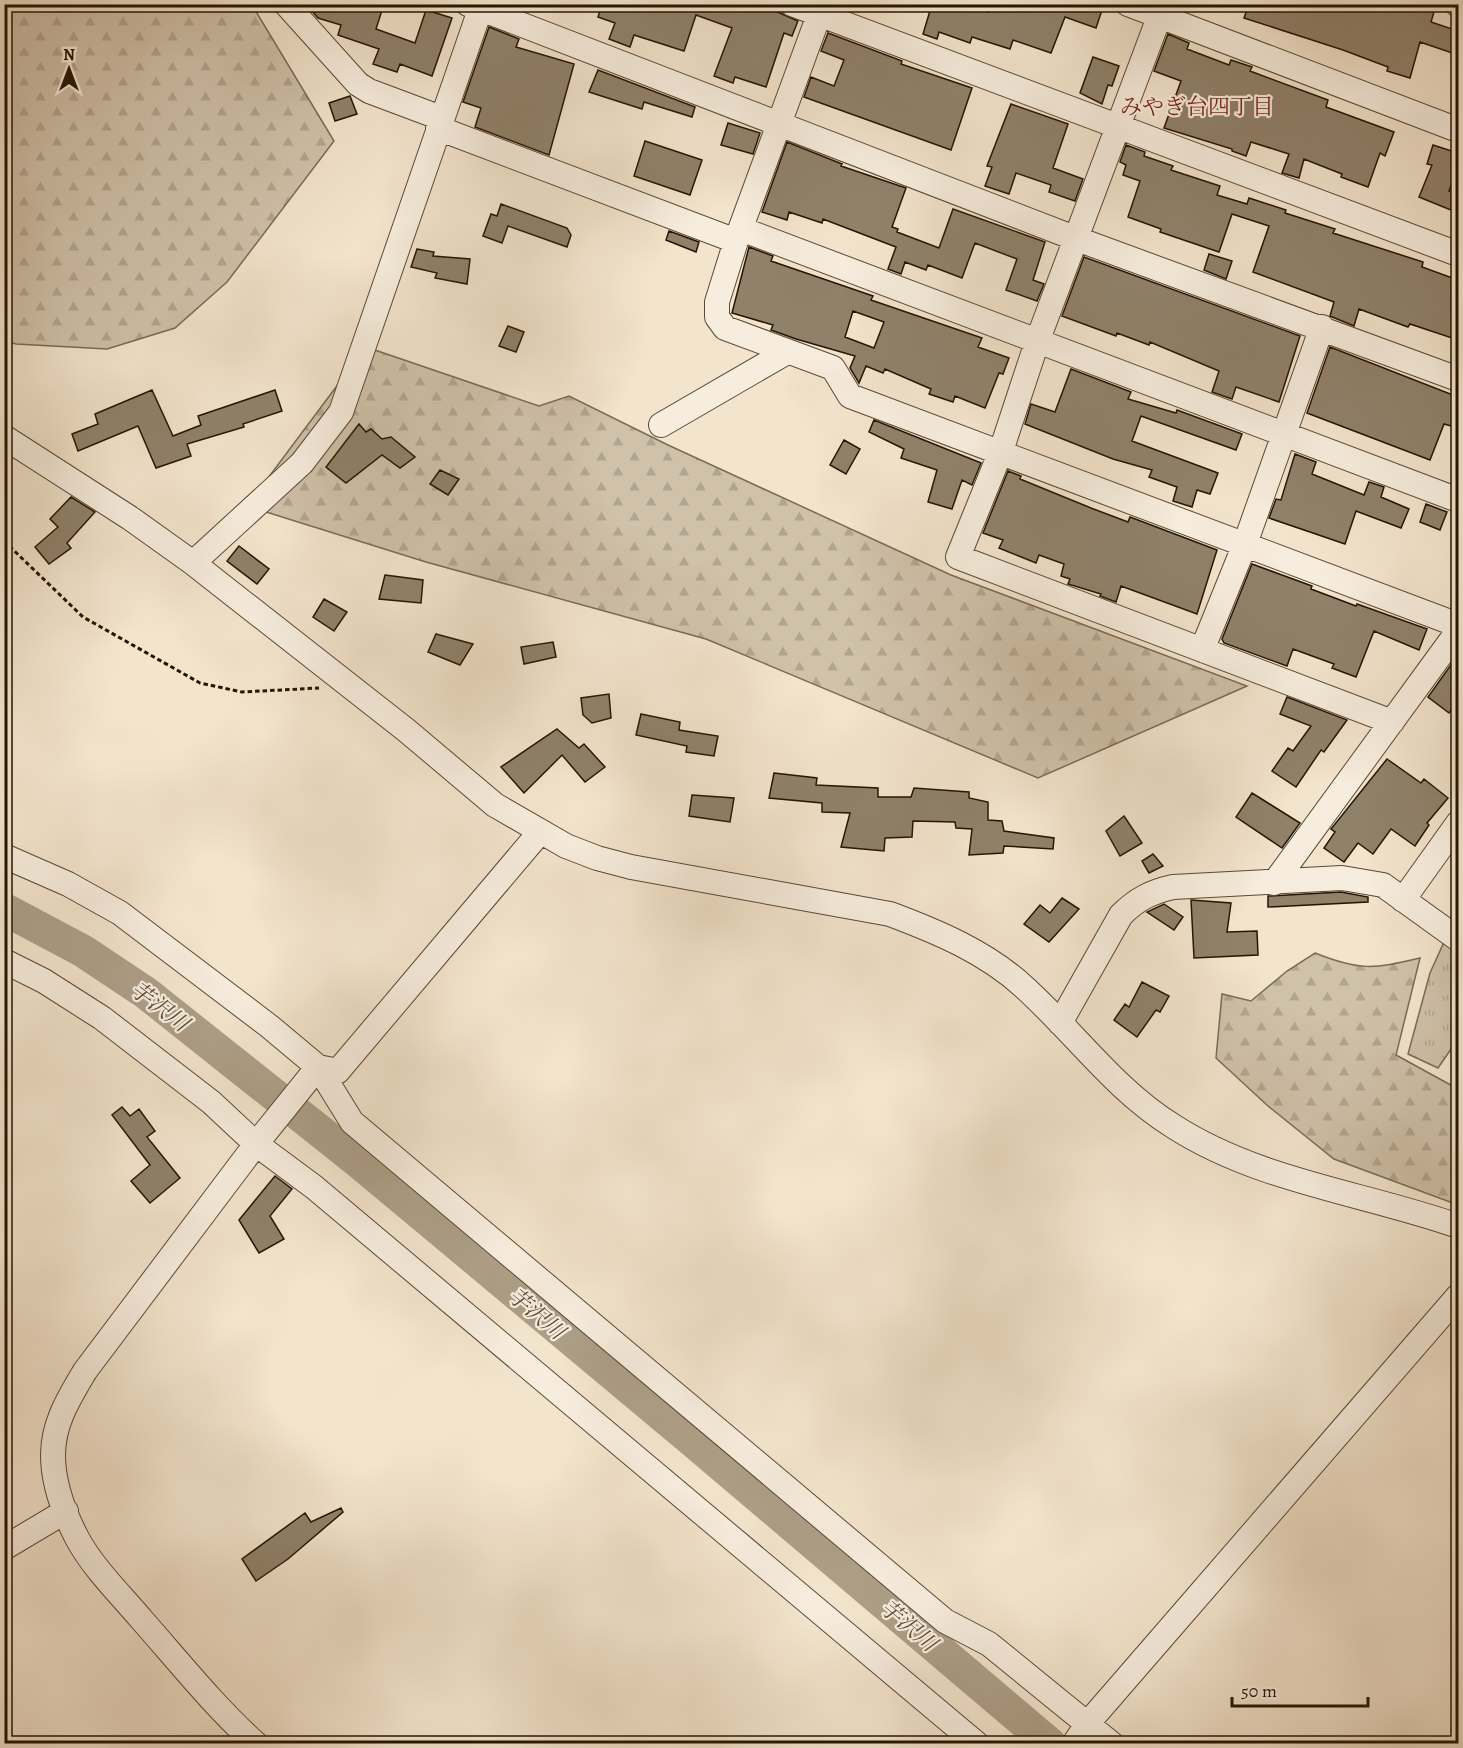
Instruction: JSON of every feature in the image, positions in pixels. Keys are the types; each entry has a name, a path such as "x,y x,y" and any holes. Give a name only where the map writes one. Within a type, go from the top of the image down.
{"street":[{"path":"286,4 358,84 440,123 739,235 1037,342 1458,500"},
{"path":"792,4 821,10 1118,128 1458,254"},
{"path":"1128,4 1162,10 1458,130"},
{"path":"193,563 302,463 341,412 440,123 477,6 1077,239 1322,327 1458,379"},
{"path":"821,10 717,302 717,317 725,328 833,368 850,396 1458,625"},
{"path":"1162,10 1037,342 1000,452 958,556 1392,722"},
{"path":"1202,650 1245,544 1282,434 1322,327"},
{"path":"661,425 787,352"},
{"path":"4,437 130,518 193,563 345,681 495,805 540,832 597,858 631,867 880,912 927,928 996,965 1024,987 1105,1072 1141,1105 1205,1146 1260,1168 1410,1209 1458,1226"},
{"path":"1274,883 1458,631"},
{"path":"1403,900 1458,823"},
{"path":"318,1067 338,1071 540,832"},
{"path":"4,856 68,884 120,913 269,1026 318,1067 352,1122 945,1621 989,1644 1081,1733 1112,1743"},
{"path":"1060,1023 1121,915 1134,901 1153,891 1173,887 1342,878 1365,880 1383,885 1458,939"},
{"path":"4,961 44,981 102,1018 211,1102 256,1144 324,1194 977,1743"},
{"path":"256,1743 185,1669 95,1565 77,1539 66,1511 56,1480 53,1455 56,1427 65,1404 85,1371 256,1144 318,1067"},
{"path":"1081,1733 1458,1296"},
{"path":"4,1548 66,1511"}],"path":[{"path":"4,541 83,617 200,683 242,692 318,688 345,681"}],"green space":[{"path":"4,5 252,5 334,141 227,282 175,328 107,349 16,344 5,341"},
{"path":"366,347 539,406 569,396 668,445 951,575 1247,686 1038,778 706,639 426,562 247,506"},
{"path":"1445,940 1458,949 1458,1039 1438,1068 1408,1054 1430,973"},
{"path":"1315,953 1344,963 1367,966 1420,958 1396,1055 1458,1089 1458,1205 1334,1159 1268,1106 1216,1058 1222,994 1251,1001 1287,971"}],"building":[{"path":"306,4 384,4 376,29 415,43 426,10 452,18 432,76 400,64 397,72 373,64 379,49 338,35 341,25 318,18"},
{"path":"602,4 770,4 768,8 798,21 792,36 784,33 766,87 735,77 733,83 714,76 732,28 696,15 684,51 634,35 630,47 609,39 615,23 598,17"},
{"path":"932,4 965,4 988,12 991,4 1095,4 1103,7 1096,28 1065,17 1051,53 1013,40 1010,49 972,37 970,43 939,32 937,39 923,34"},
{"path":"1249,4 1410,4 1434,12 1431,22 1458,31 1458,55 1420,42 1410,78 1387,71 1388,67 1343,50 1244,18"},
{"path":"489,27 519,39 516,47 574,64 549,155 475,127 481,108 463,102"},
{"path":"828,33 902,61 901,64 972,88 951,150 804,97 811,77 834,86 844,60 821,51"},
{"path":"1168,34 1189,43 1187,49 1229,65 1231,60 1252,67 1250,71 1328,100 1326,107 1394,132 1385,156 1380,153 1368,187 1304,159 1299,178 1282,173 1289,154 1251,142 1246,156 1232,149 1164,128 1181,81 1154,71"},
{"path":"1093,57 1119,66 1112,86 1108,85 1102,104 1080,93"},
{"path":"598,70 695,107 692,117 644,102 642,109 589,92"},
{"path":"350,96 357,114 335,121 329,103"},
{"path":"1011,104 1068,124 1053,168 1083,179 1075,201 1049,192 1051,185 1016,173 1009,194 985,186 992,167 987,166"},
{"path":"728,123 760,133 753,154 721,145"},
{"path":"645,141 702,160 690,195 634,176"},
{"path":"787,142 842,164 841,166 906,188 892,227 898,229 897,232 939,248 953,209 1045,242 1033,280 1044,284 1037,301 1006,290 1017,259 975,243 962,278 928,265 926,270 905,262 901,274 888,269 896,247 823,219 822,223 789,212 787,220 762,212"},
{"path":"1126,145 1145,152 1144,156 1173,166 1171,170 1220,186 1217,195 1247,204 1249,198 1286,210 1285,213 1335,229 1333,233 1423,262 1422,267 1458,280 1458,340 1410,324 1408,327 1359,309 1354,326 1330,316 1334,302 1253,272 1269,226 1232,214 1219,252 1160,232 1161,229 1128,217 1140,181 1123,175 1126,165 1120,162"},
{"path":"1433,145 1458,153 1458,165 1449,191 1458,194 1458,213 1419,197 1432,165 1427,164"},
{"path":"501,204 567,228 571,235 567,247 508,226 502,243 483,236 491,214 497,216"},
{"path":"669,231 699,242 696,252 666,240"},
{"path":"749,247 773,256 771,261 873,296 871,300 982,338 978,347 1009,358 1003,374 999,373 985,408 955,396 953,402 929,394 931,389 885,369 883,373 866,366 859,383 850,368 855,356 796,339 771,330 773,325 732,313","holes":["853,311 884,322 874,348 845,337"]},
{"path":"417,249 434,252 433,256 470,259 467,284 435,278 437,273 411,267"},
{"path":"1209,254 1232,261 1226,279 1204,270"},
{"path":"1084,257 1300,336 1279,402 1236,387 1232,399 1212,392 1219,371 1150,342 1149,345 1117,333 1116,336 1062,316"},
{"path":"508,326 524,332 516,352 499,346"},
{"path":"1330,347 1458,397 1458,428 1444,424 1430,460 1307,413"},
{"path":"1071,369 1131,392 1128,399 1176,413 1177,410 1242,434 1236,450 1141,416 1132,441 1218,473 1210,494 1197,490 1192,507 1173,501 1177,487 1149,477 1152,470 1113,459 1025,424 1031,404 1055,412"},
{"path":"152,390 173,436 201,425 198,416 275,390 282,411 243,424 244,427 187,444 191,456 156,468 138,426 78,451 72,434 98,424 95,414"},
{"path":"874,420 981,463 972,485 962,480 952,509 928,502 937,470 901,458 904,449 869,432"},
{"path":"359,424 366,432 371,429 382,439 391,437 415,457 400,468 382,455 346,483 326,467"},
{"path":"844,440 860,449 846,474 830,465"},
{"path":"1295,454 1316,462 1312,474 1364,495 1369,482 1384,487 1381,497 1409,509 1401,528 1356,511 1345,544 1269,518 1276,499 1281,500"},
{"path":"440,470 459,479 448,495 430,484"},
{"path":"1008,471 1021,476 1020,479 1128,522 1130,517 1217,550 1197,614 1121,586 1116,602 1100,596 1101,594 1068,584 1070,579 1061,576 1064,564 1039,555 1036,563 999,548 1003,540 983,533"},
{"path":"71,497 95,512 67,543 71,548 49,564 35,547 58,527 50,519"},
{"path":"1426,504 1447,512 1440,530 1420,522"},
{"path":"239,546 269,569 257,584 227,561"},
{"path":"1252,564 1312,586 1311,589 1356,606 1357,604 1427,629 1419,650 1374,631 1356,677 1332,668 1334,664 1293,649 1287,666 1224,643 1222,639"},
{"path":"385,575 423,580 421,603 379,599"},
{"path":"324,599 347,612 334,631 313,617"},
{"path":"436,634 473,644 460,665 428,652"},
{"path":"553,642 556,657 524,664 521,647"},
{"path":"1458,655 1458,700 1449,713 1428,697"},
{"path":"609,694 611,718 592,723 583,715 581,698"},
{"path":"1287,697 1347,720 1324,752 1321,750 1296,787 1272,771 1288,748 1293,751 1311,726 1280,714"},
{"path":"641,714 680,722 679,730 718,736 714,756 686,752 687,746 636,735"},
{"path":"557,729 579,748 584,744 605,767 585,782 562,755 524,793 501,767"},
{"path":"1387,759 1421,783 1424,779 1448,798 1427,823 1429,825 1415,846 1391,829 1373,854 1358,843 1344,862 1324,848 1335,832 1331,829"},
{"path":"774,773 817,778 816,785 878,788 878,797 911,797 914,788 969,792 969,798 988,802 988,820 1002,821 1004,831 1054,838 1053,849 1004,846 1003,853 969,855 972,829 956,828 955,822 913,821 912,837 885,838 884,851 841,847 850,813 822,812 822,803 769,798"},
{"path":"1252,793 1300,823 1282,848 1236,817"},
{"path":"692,795 734,798 730,822 689,816"},
{"path":"1124,816 1142,843 1120,856 1106,831"},
{"path":"1153,854 1163,866 1149,873 1142,861"},
{"path":"1341,892 1368,897 1368,902 1268,907 1268,896"},
{"path":"1062,898 1079,909 1049,942 1024,924 1040,905 1050,913"},
{"path":"1191,900 1231,903 1227,932 1257,931 1258,955 1194,958"},
{"path":"1164,904 1183,917 1174,930 1147,912"},
{"path":"1142,982 1169,996 1160,1012 1156,1010 1137,1037 1114,1020 1125,1004 1129,1007"},
{"path":"122,1107 130,1116 139,1109 155,1131 147,1137 180,1178 150,1203 131,1181 150,1165 112,1115"},
{"path":"275,1176 292,1189 270,1216 284,1239 259,1253 239,1220"},
{"path":"341,1508 343,1512 288,1559 256,1581 242,1559 305,1513 311,1522"}],"waterway":[{"name":"芋沢川","path":"4,909 83,951 146,993 360,1163 693,1441 1050,1744"}],"district":[{"name":"みやぎ台四丁目","path":"1197,106"}]}
